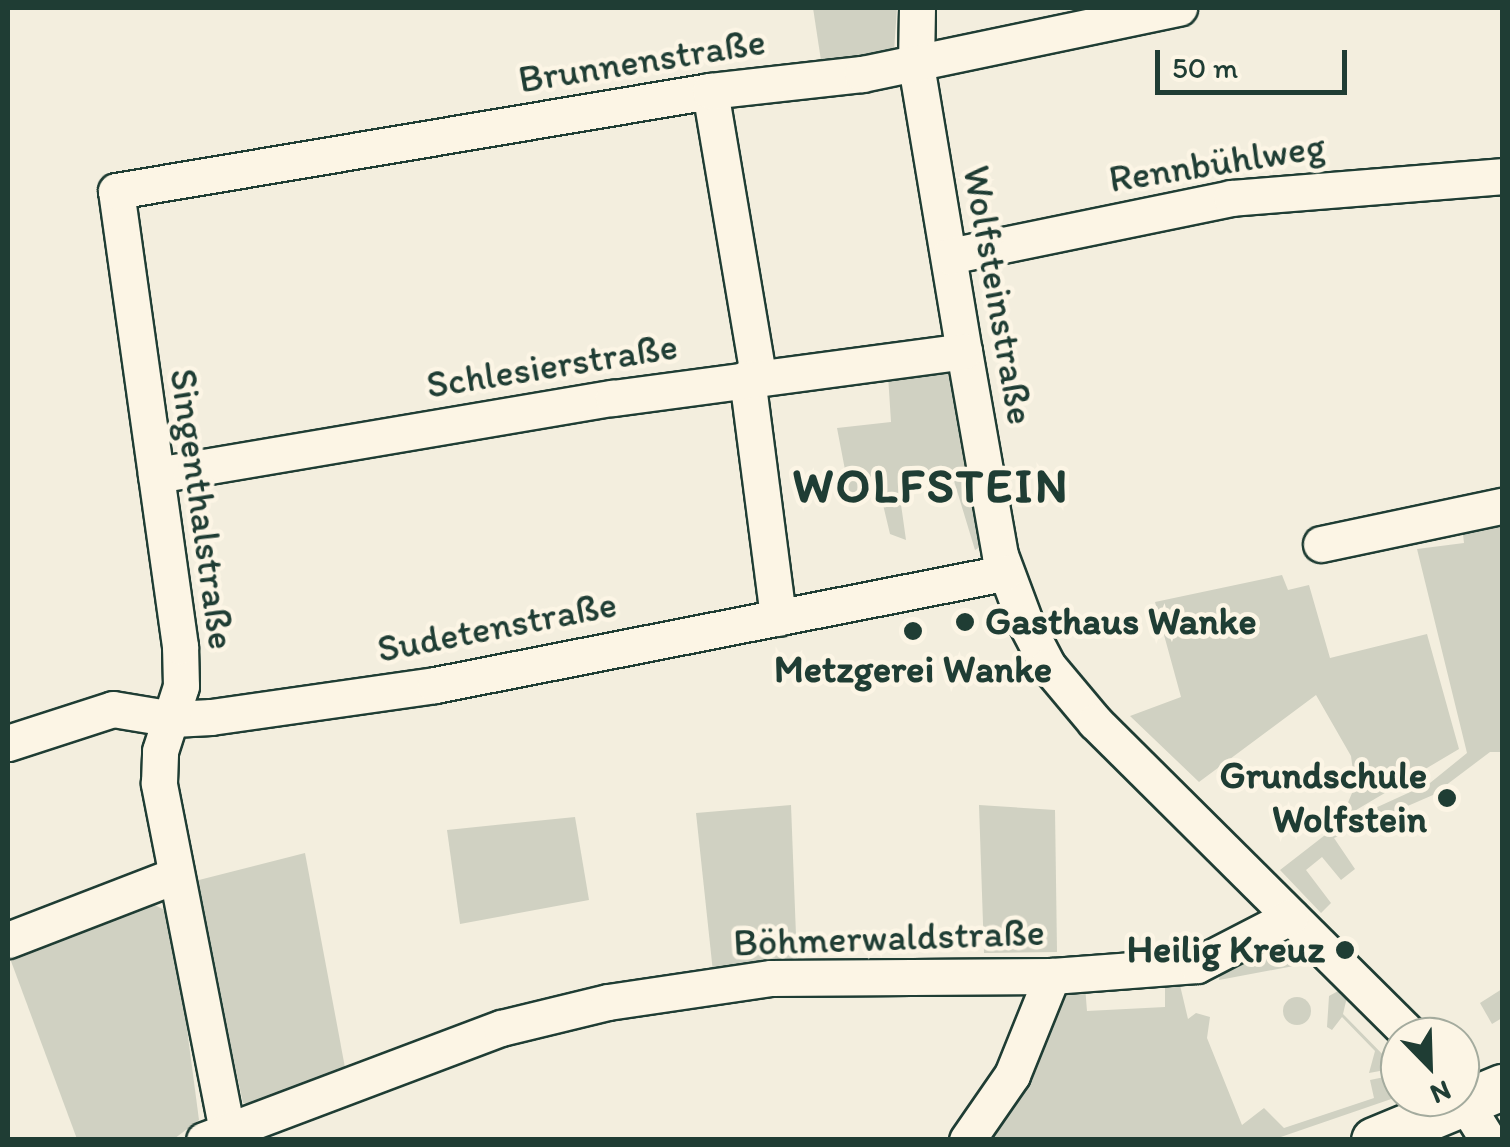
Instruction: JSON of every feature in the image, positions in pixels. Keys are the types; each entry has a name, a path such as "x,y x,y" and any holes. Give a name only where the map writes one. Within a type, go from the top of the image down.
{"main road":[{"path":"1374,1140 1447,1117"}],"street":[{"name":"Wolfsteinstraße","path":"917,8 916,65 964,351 1004,573 1024,622 1068,692 1392,1017"},
{"name":"Brunnenstraße","path":"116,191 710,91 916,65 1179,8"},
{"path":"710,91 752,377 778,618"},
{"name":"Rennbühlweg","path":"948,256 1231,198 1502,176"},
{"name":"Singenthalstraße","path":"116,191 180,646 173,719 158,764 215,1135"},
{"name":"Schlesierstraße","path":"156,475 752,377 964,351"},
{"path":"1321,544 1502,506"},
{"name":"Sudetenstraße","path":"8,743 114,709 173,719 435,685 1004,573"},
{"path":"8,940 174,876"},
{"name":"Böhmerwaldstraße","path":"215,1135 501,1028 608,1002 771,978 1052,976 1197,965 1290,917"},
{"path":"967,1140 1012,1074 1052,976"}],"shaded area":[{"path":"813,8 897,8 894,51 822,67"},
{"path":"952,372 987,543 975,550 951,471 898,483 906,540 890,534 880,492 850,496 837,428 891,422 888,375"},
{"path":"1502,520 1502,752 1490,752 1433,795 1334,838 1355,869 1341,880 1322,857 1306,870 1331,903 1321,913 1280,870 1338,825 1430,783 1467,753 1417,549 1464,543 1462,525"},
{"path":"1282,575 1288,590 1309,585 1330,658 1427,634 1459,749 1341,819 1355,786 1351,756 1316,695 1199,782 1130,716 1181,697 1155,602"},
{"path":"791,805 797,962 713,972 696,813"},
{"path":"979,805 1055,810 1057,952 984,953"},
{"path":"575,817 589,900 460,924 447,830"},
{"path":"305,853 346,1073 266,1105 243,1103 195,881"},
{"path":"150,903 165,910 175,938 199,1120 174,1139 77,1139 8,953"},
{"path":"1289,946 1315,962 1219,980 1220,972"},
{"path":"1179,981 1188,1019 1196,1013 1210,1017 1207,1038 1242,1125 1264,1108 1284,1128 1374,1098 1370,1080 1380,1078 1380,1103 1275,1139 984,1140 1065,992 1085,986 1087,1011 1165,1007 1165,982"},
{"path":"1502,989 1502,1018 1492,1024 1480,1003"},
{"path":"1340,990 1347,997 1343,1014 1380,1052 1380,1071 1369,1073 1375,1051 1342,1017 1332,1030 1327,1027 1329,996"},
{"path":"1297,997 1307,1001 1311,1011 1307,1021 1297,1025 1287,1021 1283,1011 1287,1001"}],"place":[{"name":"Gasthaus Wanke","path":"965,622"},
{"name":"Metzgerei Wanke","path":"913,631"},
{"name":"Grundschule Wolfstein","path":"1447,798"},
{"name":"Heilig Kreuz","path":"1345,950"}],"district":[{"name":"WOLFSTEIN","path":"931,486"}]}
